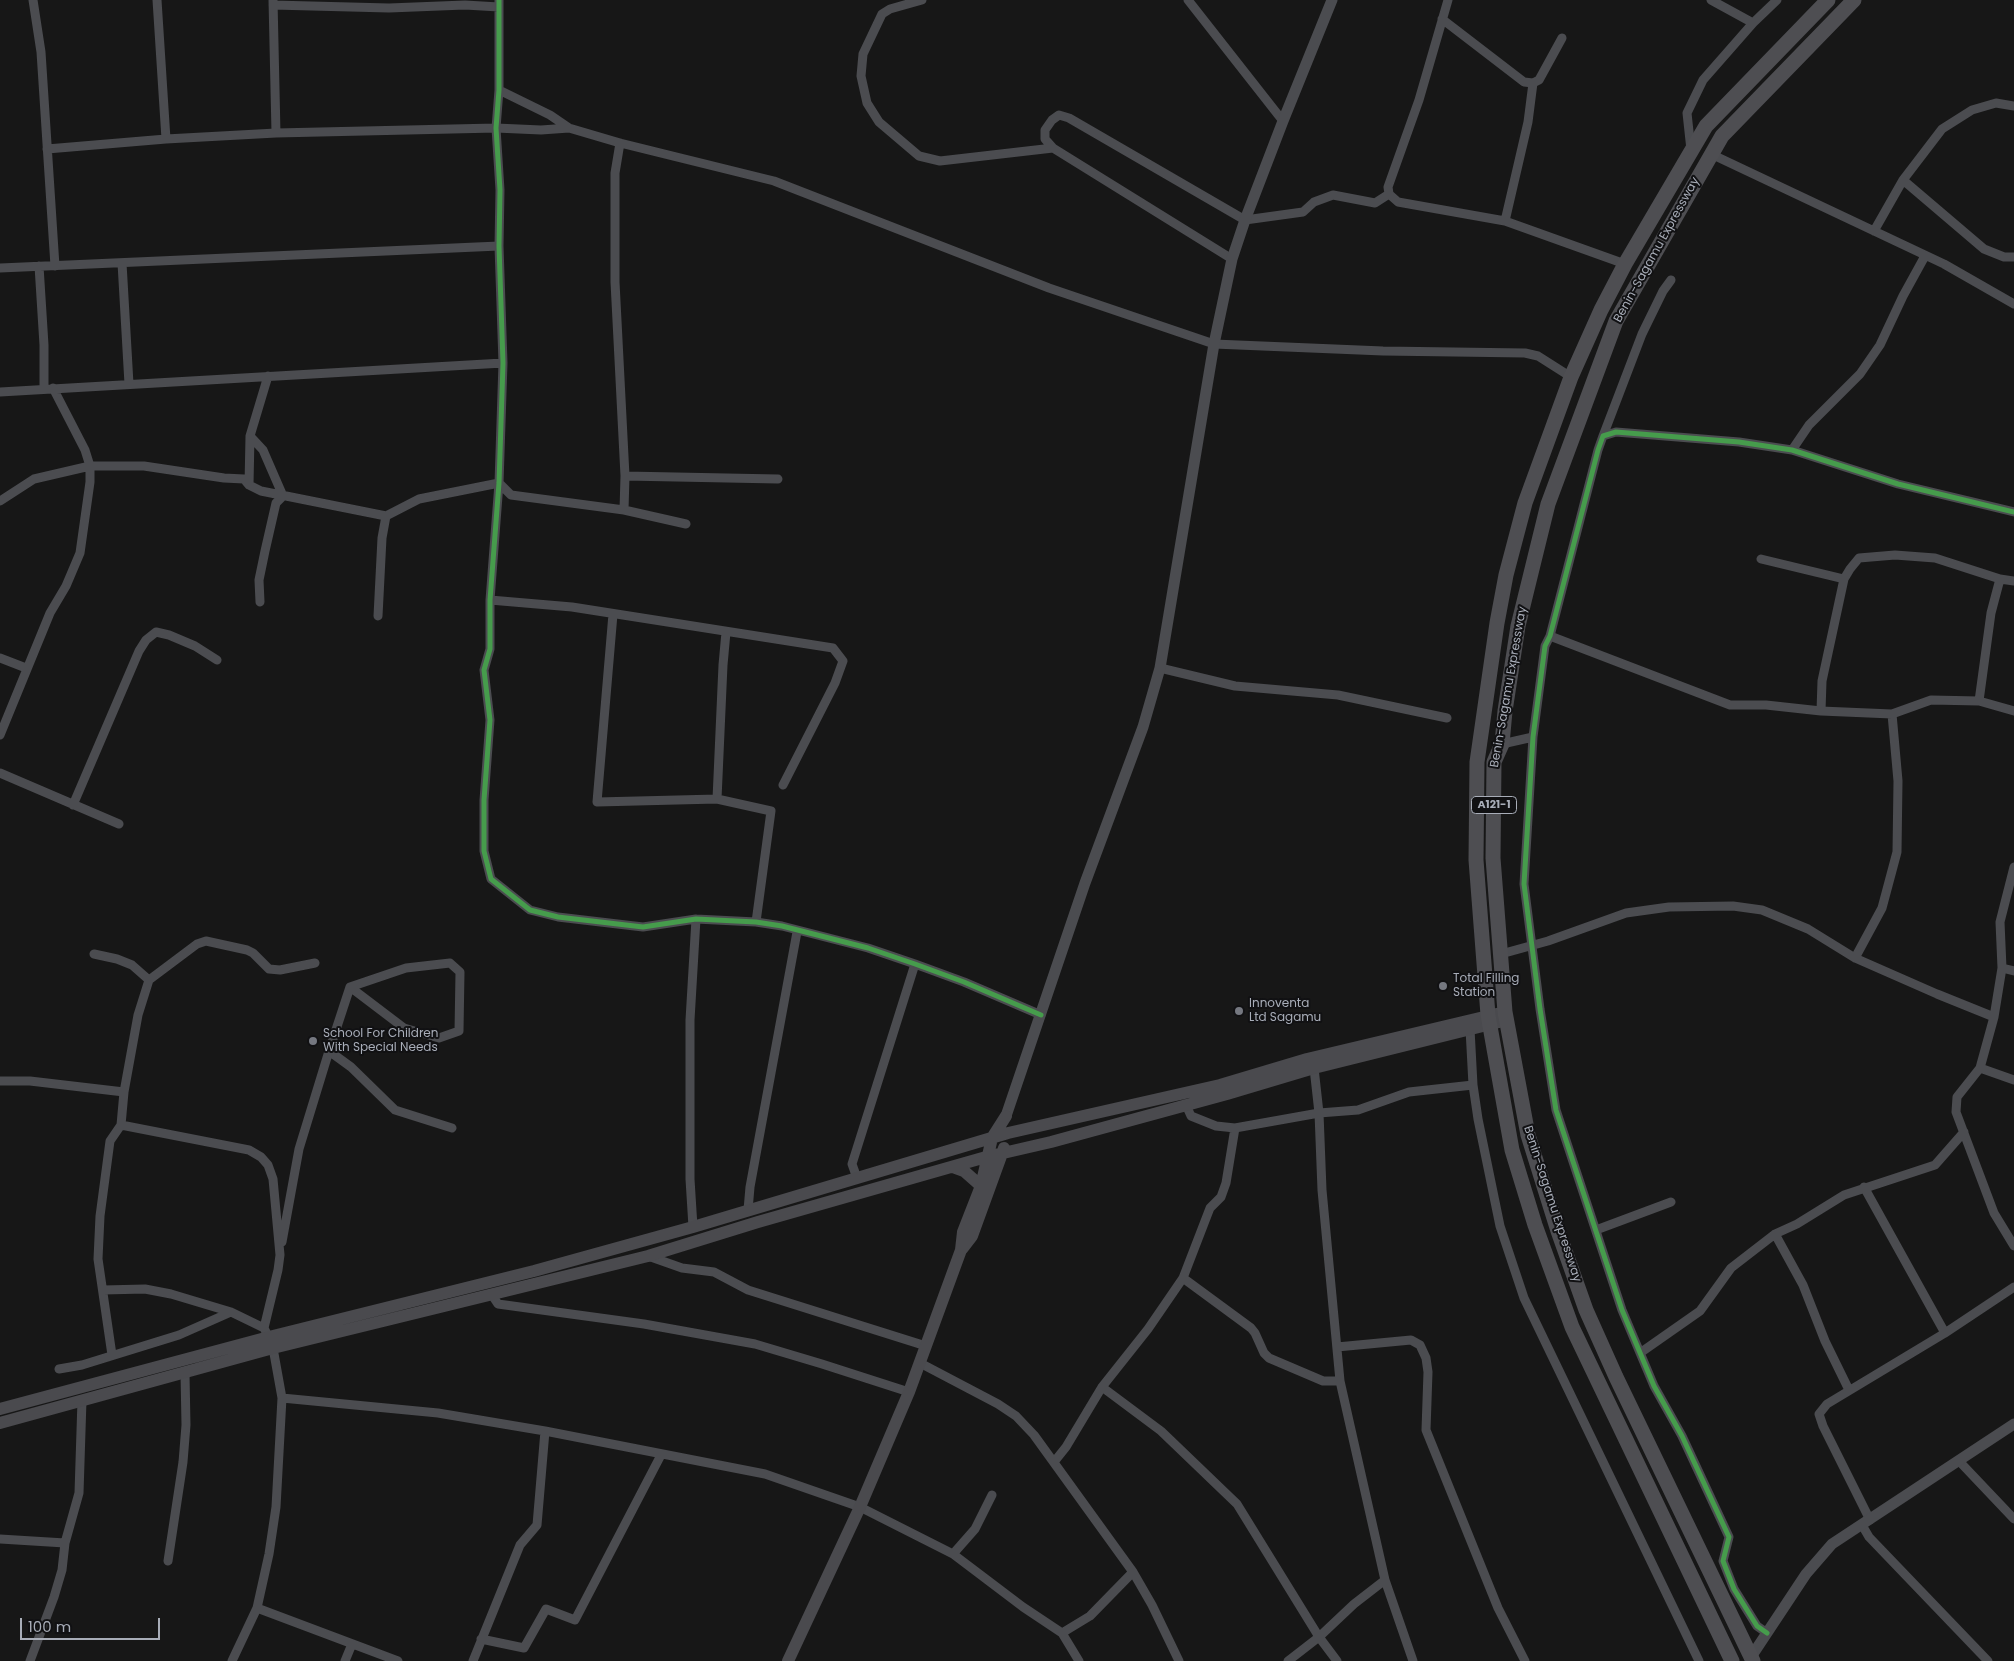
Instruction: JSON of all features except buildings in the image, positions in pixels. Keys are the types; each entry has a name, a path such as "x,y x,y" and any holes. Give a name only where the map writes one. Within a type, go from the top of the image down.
{"highway":[{"name":"Benin-Sagamu Expressway","path":"1732,1661 1572,1327 1535,1225 1512,1150 1489,1020 1476,860 1477,762 1506,575 1526,503 1571,377 1601,310 1624,264 1706,126 1828,0"},
{"name":"Benin-Sagamu Expressway","path":"1752,1659 1616,1377 1586,1310 1558,1231 1528,1135 1505,1017 1493,858 1494,762 1502,744 1518,626 1548,504 1616,321 1722,136 1854,0"}],"main road":[{"path":"0,1409 534,1271 692,1227 1008,1133 1220,1086 1307,1059 1505,1017"},
{"path":"0,1423 185,1374 269,1338 492,1295 648,1256 758,1222 1002,1152 1051,1142 1314,1068 1470,1029 1489,1020"},
{"path":"788,1661 860,1507 909,1392 961,1250 972,1236 986,1184 1002,1152 1008,1133 1006,1116"},
{"path":"986,1184 986,1157 992,1138 1006,1116"},
{"path":"986,1184 1002,1165 1024,1147"},
{"path":"952,1167 964,1171 986,1184"}],"street":[{"path":"33,0 41,52 54,266"},
{"path":"157,0 166,139"},
{"path":"922,0 890,8 882,14 864,54 861,76 866,103 879,122 920,156 940,161 1053,148"},
{"path":"1188,0 1283,121"},
{"path":"1006,1116 1085,884 1143,727 1160,668 1214,344 1232,259 1283,121 1332,0"},
{"path":"1448,0 1419,100 1388,187 1389,194 1398,202 1505,221 1624,264"},
{"path":"1711,0 1753,23"},
{"path":"1691,151 1687,113 1703,80 1753,23 1777,0"},
{"path":"276,133 273,3 390,8 499,4 496,128 500,190 499,246 503,362 499,483 490,600 490,649 484,670 490,720 484,800 484,851 491,879 530,910 558,917 643,927 696,919 756,922 868,948 964,982 1041,1015"},
{"path":"1442,20 1524,82 1533,83 1539,80 1562,38"},
{"path":"1505,221 1528,122 1533,83"},
{"path":"498,90 550,115 569,128 620,143 774,181 1050,288 1214,344 1526,353 1538,356 1571,377"},
{"path":"1874,232 1903,180 1942,129 1972,110 1996,103 2014,106"},
{"path":"1232,259 1053,148 1044,139 1045,130 1052,120 1060,115 1069,118 1245,220 1303,212 1314,202 1333,195 1375,203 1389,194"},
{"path":"47,149 166,139 276,133 496,128 541,130 569,128"},
{"path":"620,143 615,173 615,282 625,476 624,510"},
{"path":"1711,154 1944,264 2014,304"},
{"path":"1903,180 1984,248 2004,257 2014,257"},
{"path":"0,268 499,246"},
{"path":"1792,450 1809,425 1860,374 1880,346 1903,296 1926,256"},
{"path":"122,263 129,384"},
{"path":"0,735 50,613 66,586 80,553 90,482 90,466 85,450 48,388 40,266"},
{"path":"1671,280 1663,290 1642,334 1603,436 1550,636 1545,646 1533,737 1524,884 1540,1009 1556,1110 1622,1310 1654,1386 1682,1436 1729,1537 1723,1561 1734,1589 1757,1626 1767,1633"},
{"path":"0,392 503,362"},
{"path":"249,484 250,436 268,376"},
{"path":"1603,436 1616,432 1739,442 1792,450 1898,484 2014,512"},
{"path":"250,436 264,450 283,496"},
{"path":"0,501 34,479 90,466 144,466 224,478 244,479 261,490 283,496 386,516 419,500 499,483"},
{"path":"625,476 778,479"},
{"path":"499,483 511,495 624,510 686,524"},
{"path":"260,602 260,580 265,551 276,503 283,496"},
{"path":"378,616 382,538 386,516"},
{"path":"1821,711 1822,681 1844,579 1859,558 1895,555 1934,558 2000,579 2014,581"},
{"path":"1761,559 1844,579"},
{"path":"1979,701 1991,613 2000,579"},
{"path":"490,600 572,607 833,648 843,661 835,682 783,785"},
{"path":"613,614 596,802 717,799 771,811 756,922"},
{"path":"73,805 139,651 146,640 156,632 195,646 216,660"},
{"path":"717,799 726,632"},
{"path":"1550,636 1730,705 1766,705 1821,711 1892,714 1931,700 1979,701 2014,711"},
{"path":"0,658 26,668"},
{"path":"1160,668 1235,686 1338,695 1447,718"},
{"path":"1855,958 1882,908 1897,852 1898,781 1892,714"},
{"path":"1502,744 1533,737"},
{"path":"0,773 119,824"},
{"path":"2014,867 2000,922 2002,968 1994,1017 1980,1068 1957,1097 1956,1112 1994,1212 2014,1246"},
{"path":"1501,954 1626,913 1669,907 1733,906 1762,910 1808,929 1855,958 1994,1017"},
{"path":"692,1227 690,1179 690,1020 696,919"},
{"path":"748,1210 750,1187 798,932"},
{"path":"112,1355 98,1259 100,1216 110,1141 120,1125 138,1015 150,980 197,944 206,941 247,950 253,953 269,969 280,970 315,963"},
{"path":"94,954 117,959 132,965 150,980"},
{"path":"450,963 460,972 459,1031 438,1038 404,1028 350,987 406,968 450,963"},
{"path":"857,1178 852,1164 915,964"},
{"path":"2002,968 2014,971"},
{"path":"232,1661 256,1608 269,1554 276,1507 282,1398 269,1338 280,1255 299,1149 350,987"},
{"path":"1470,1029 1473,1085 1478,1119 1500,1226 1524,1298 1698,1661"},
{"path":"329,1051 351,1067 395,1110 452,1128"},
{"path":"1314,1068 1319,1113 1322,1190 1340,1381 1385,1580 1413,1661"},
{"path":"1980,1068 2014,1080"},
{"path":"0,1081 30,1081 124,1092"},
{"path":"1186,1105 1191,1116 1216,1126 1235,1128 1319,1113 1358,1110 1409,1092 1473,1085"},
{"path":"120,1125 249,1150 261,1156 268,1165 273,1179 280,1255"},
{"path":"1054,1462 1066,1447 1102,1387 1148,1329 1183,1278 1210,1208 1221,1197 1226,1183 1235,1128"},
{"path":"1640,1353 1700,1311 1731,1268 1775,1234 1797,1224 1844,1195 1935,1165 1964,1132"},
{"path":"1864,1187 1945,1333"},
{"path":"1596,1230 1671,1202"},
{"path":"1775,1234 1803,1285 1825,1341 1849,1390"},
{"path":"648,1256 682,1268 714,1272 748,1290 926,1346"},
{"path":"1183,1278 1251,1328 1264,1354 1269,1358 1323,1381 1340,1381"},
{"path":"1988,1661 1869,1537 1866,1522 1819,1414 1827,1404 1945,1333 2014,1287"},
{"path":"103,1290 145,1289 171,1294 231,1312 269,1338"},
{"path":"492,1295 498,1304 644,1324 755,1344 909,1392"},
{"path":"59,1368 82,1365 179,1335 231,1312"},
{"path":"1338,1347 1411,1340 1420,1345 1426,1358 1428,1372 1426,1430 1498,1608 1525,1661"},
{"path":"920,1363 998,1404 1016,1416 1034,1435 1133,1572 1152,1605 1179,1661"},
{"path":"168,1561 183,1462 186,1425 185,1374"},
{"path":"1102,1387 1161,1431 1237,1504 1319,1637 1338,1661"},
{"path":"282,1398 438,1413 544,1431 764,1474 860,1507 953,1554 1023,1607 1062,1633 1079,1661"},
{"path":"30,1661 60,1579 65,1543 79,1494 82,1400"},
{"path":"1752,1659 1806,1574 1832,1544 2014,1424"},
{"path":"473,1661 520,1546 536,1525 544,1431"},
{"path":"481,1639 524,1648 546,1609 575,1620 661,1455"},
{"path":"1959,1461 2014,1519"},
{"path":"953,1554 976,1529 992,1495"},
{"path":"0,1540 65,1543"},
{"path":"1062,1633 1090,1616 1133,1572"},
{"path":"1288,1661 1385,1580"},
{"path":"256,1608 398,1661"},
{"path":"345,1661 352,1644"}],"cycle path":[{"path":"499,0 499,90 496,128 500,190 499,246 503,363 499,483 490,600 490,649 484,670 490,720 484,800 484,851 491,879 530,910 558,917 643,927 696,919 756,922 782,926 868,948 915,964 964,982 1041,1015"},
{"path":"1767,1633 1757,1626 1734,1589 1723,1561 1729,1537 1682,1436 1654,1386 1622,1310 1556,1110 1540,1009 1524,884 1533,737 1545,646 1550,636 1598,450 1603,436 1616,432 1739,442 1792,450 1898,484 2014,512"}],"place":[{"name":"Total Filling Station","path":"1443,986"},
{"name":"Innoventa Ltd Sagamu","path":"1239,1011"},
{"name":"School For Children With Special Needs","path":"313,1041"}]}
